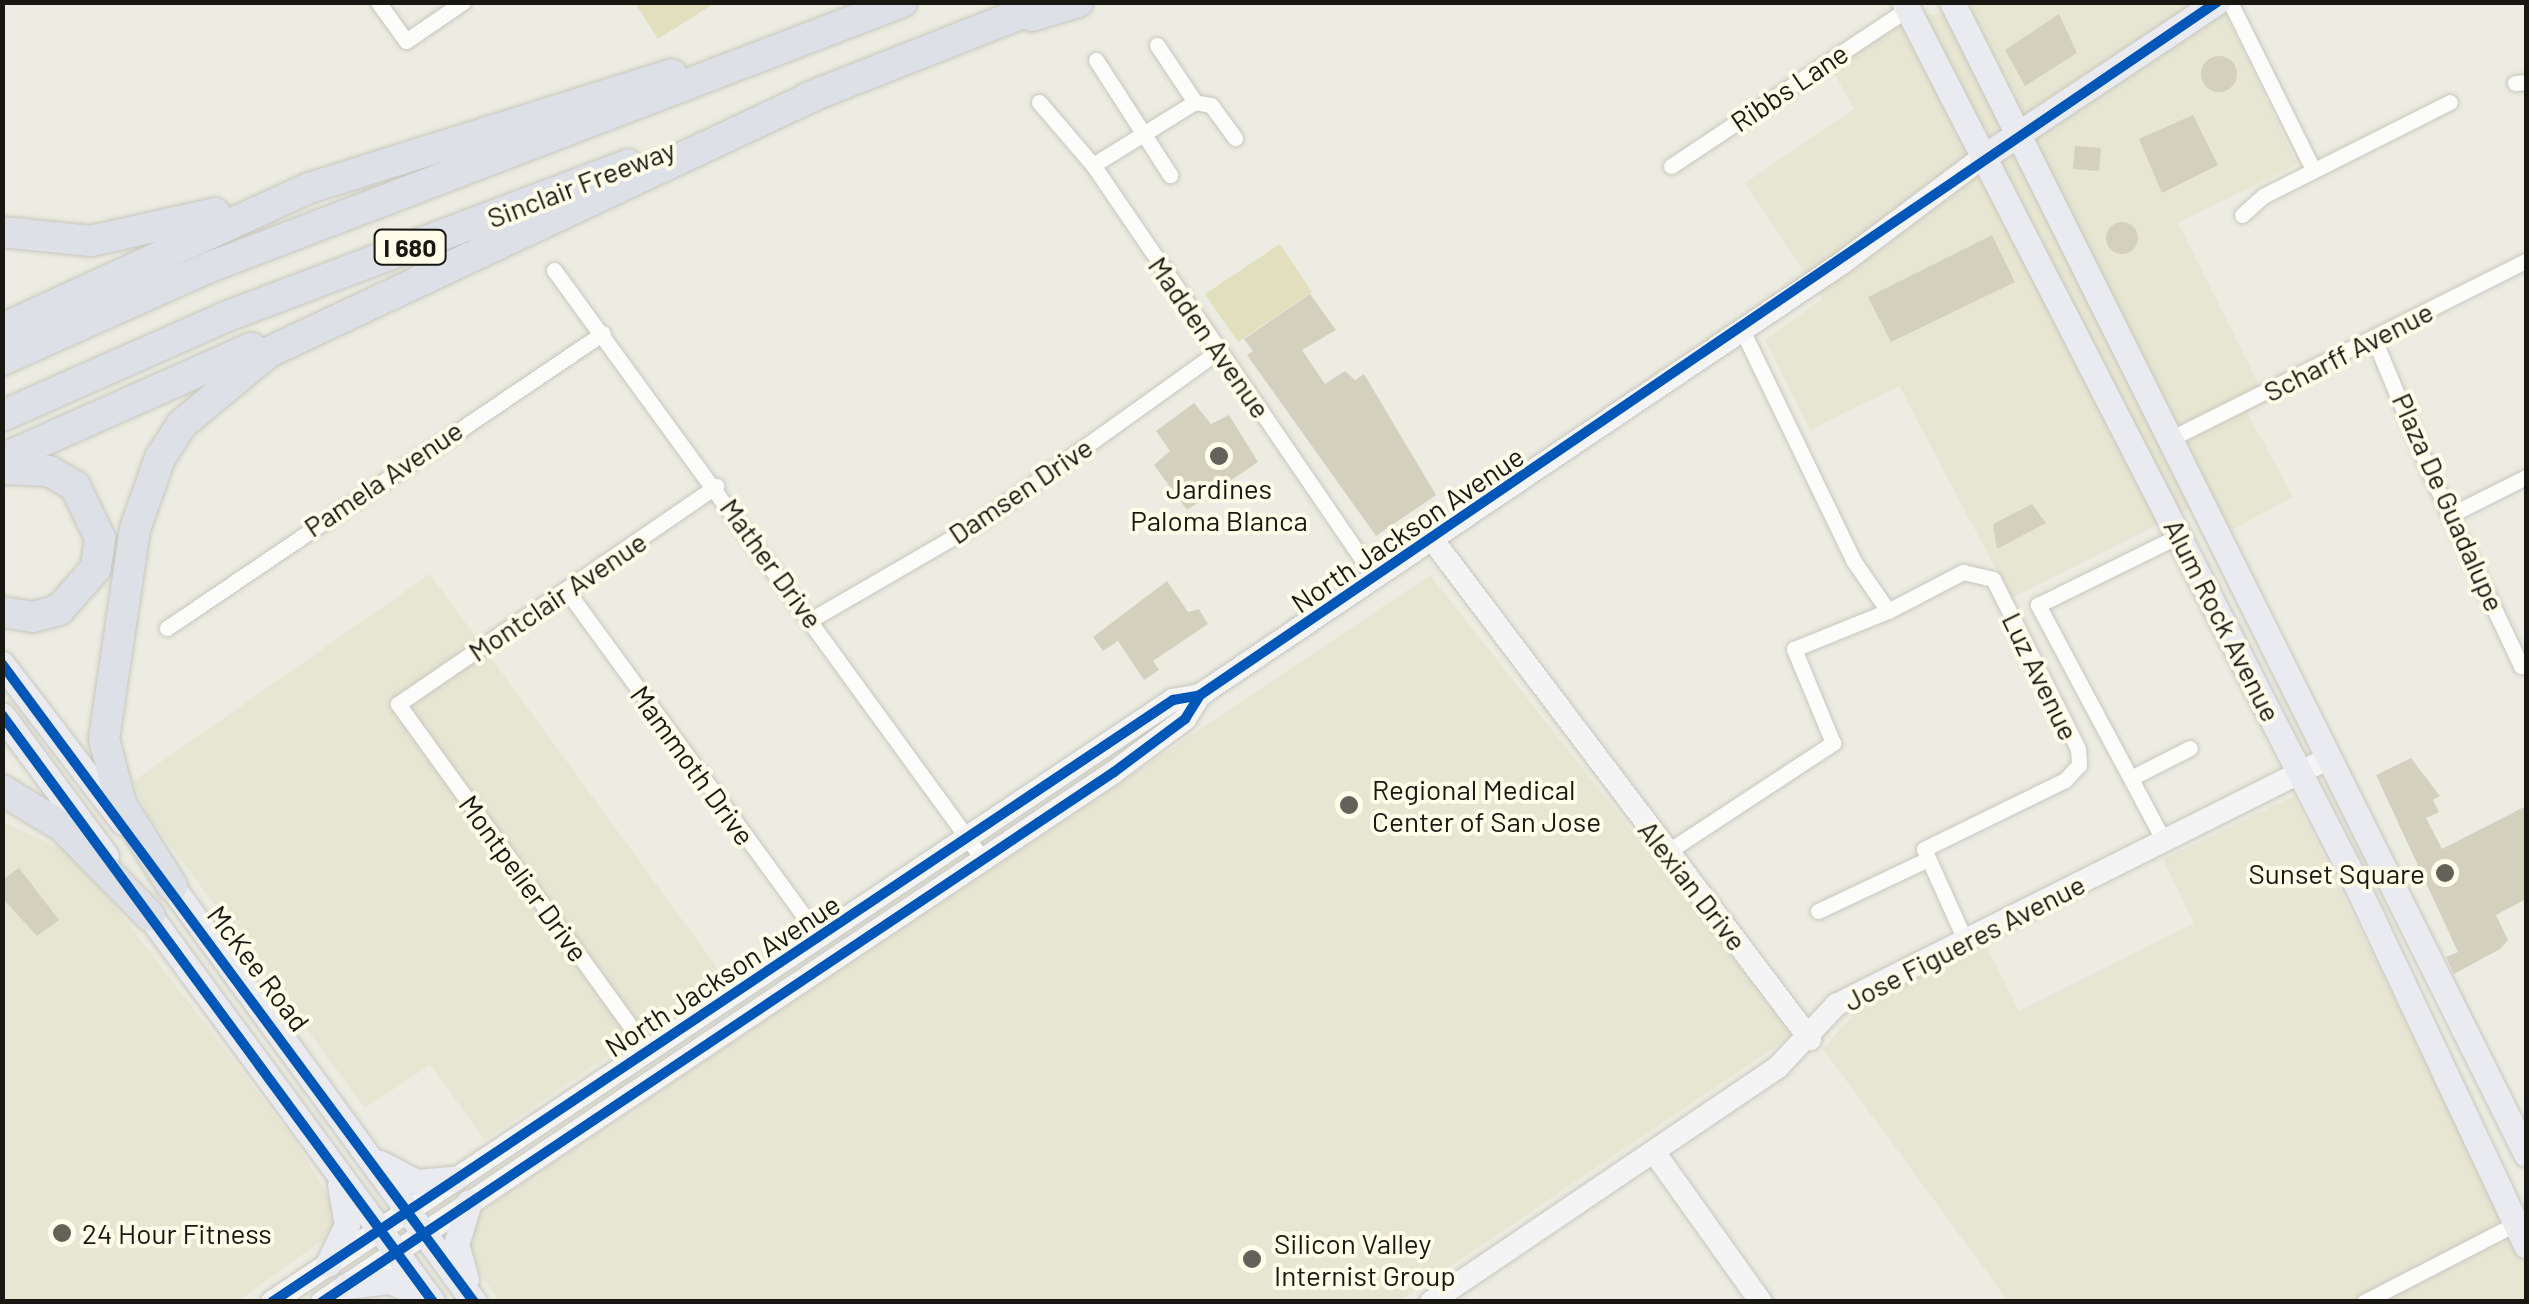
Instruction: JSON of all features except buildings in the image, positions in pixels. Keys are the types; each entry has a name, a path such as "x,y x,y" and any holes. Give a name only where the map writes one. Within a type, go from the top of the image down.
{"highway":[{"name":"Sinclair Freeway","path":"2,360 210,267 902,2"},
{"name":"Sinclair Freeway","path":"2,416 225,317 824,92 1051,2"},
{"path":"962,37 1078,2"},
{"path":"2,232 60,240 129,236 309,188 642,81 810,39"},
{"path":"172,886 120,804 104,739 135,528 160,458 206,398 269,352 824,92"},
{"path":"2,329 309,188"},
{"path":"2,459 253,347 321,328"},
{"path":"2,469 49,471 75,486 100,538 96,568 58,610 34,617 2,612"},
{"path":"2,790 63,828 150,916"}],"main road":[{"name":"Alum Rock Avenue","path":"1952,2 2526,1154"},
{"path":"1982,158 2217,2"},
{"name":"Alum Rock Avenue","path":"1906,6 2300,772 2523,1229"},
{"name":"North Jackson Avenue","path":"272,1302 1173,700 1200,695 1375,578 1742,330 1982,158"},
{"name":"Alexian Drive","path":"1432,539 1810,1039"},
{"name":"McKee Road","path":"2,664 172,886 473,1300"},
{"name":"North Jackson Avenue","path":"322,1302 984,861 1186,720 1200,695"},
{"name":"McKee Road","path":"2,715 432,1300"},
{"name":"Jose Figueres Avenue","path":"1432,1302 1654,1152 1810,1039 1836,1005 2327,759"},
{"path":"655,1080 682,1031"},
{"path":"364,1148 405,1179 454,1179"},
{"path":"1654,1152 1761,1302"},
{"path":"328,1264 348,1212 332,1161"},
{"path":"469,1202 456,1245 473,1300"},
{"path":"346,1286 390,1281 432,1300"}],"street":[{"path":"378,2 406,40 463,2"},
{"path":"2230,2 2313,169"},
{"name":"Ribbs Lane","path":"1672,166 1906,6"},
{"path":"1157,45 1196,102 1211,106 1235,138"},
{"path":"1096,60 1170,175"},
{"name":"Madden Avenue","path":"1039,102 1092,165 1375,578"},
{"path":"1092,165 1196,102"},
{"path":"2242,216 2313,169 2450,102"},
{"name":"Scharff Avenue","path":"2168,440 2526,261"},
{"name":"Mather Drive","path":"554,270 716,486 984,861"},
{"path":"1742,330 1853,560 1888,611"},
{"name":"Pamela Avenue","path":"166,628 603,333"},
{"name":"Plaza De Guadalupe","path":"2374,339 2524,665"},
{"name":"Damsen Drive","path":"812,619 980,521 1220,350"},
{"path":"2452,514 2526,477"},
{"name":"Montclair Avenue","path":"398,704 716,486"},
{"path":"2164,841 2038,605 2180,535"},
{"name":"Luz Avenue","path":"1667,852 1834,743 1794,650 1888,611 1964,572 1994,580 2078,749 2079,765 2065,780 1924,849 1928,858 1818,911"},
{"name":"Mammoth Drive","path":"566,591 820,938"},
{"name":"Montpelier Drive","path":"398,704 649,1052"},
{"path":"2131,778 2190,748"},
{"path":"1928,858 1966,942"},
{"path":"2364,1302 2523,1229"}],"shaded area":[{"path":"1978,2 2220,3 2297,164 2178,223 2257,381 2248,414 2293,497 2224,534 2206,500 2011,598 1899,386 1810,430 1765,340 1822,299 1745,183 1854,109 1831,68 1904,17 1963,12"},
{"path":"635,3 715,3 658,39"},
{"path":"1280,244 1312,292 1238,342 1205,294"},
{"path":"430,574 724,977 485,1140 430,1065 365,1108 148,815 132,782"},
{"name":"Regional Medical Center of San Jose","path":"1430,575 1793,1035 1399,1301 500,1301 459,1246 469,1219"},
{"path":"2294,796 2526,1265 2526,1301 2008,1301 1823,1049 1862,1004 1987,947 2019,1011 2194,923 2163,859"},
{"path":"2,822 64,850 93,878 296,1142 339,1214 323,1240 238,1301 3,1301"}],"cycle path":[{"path":"272,1302 1173,700 1200,695 2217,2"},
{"path":"2,664 474,1302"},
{"path":"322,1302 1114,772 1185,719 1200,695"},
{"path":"2,715 433,1302"}],"place":[{"name":"Jardines Paloma Blanca","path":"1219,456"},
{"name":"Regional Medical Center of San Jose","path":"1349,805"},
{"name":"Sunset Square","path":"2445,873"},
{"name":"24 Hour Fitness","path":"62,1233"},
{"name":"Silicon Valley Internist Group","path":"1252,1259"}]}
